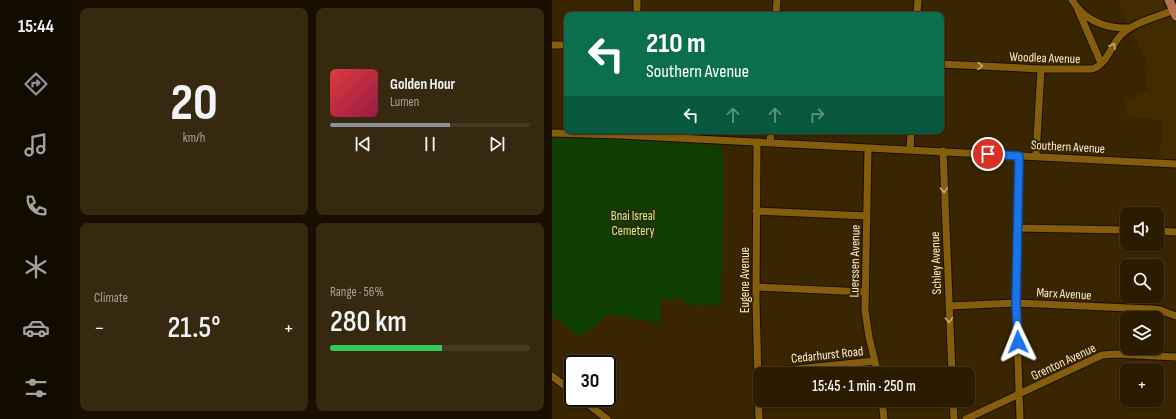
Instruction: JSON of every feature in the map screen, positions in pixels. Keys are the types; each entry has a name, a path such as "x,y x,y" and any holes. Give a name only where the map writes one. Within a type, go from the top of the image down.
{"main road":[{"path":"1169,0 1175,13"}],"street":[{"path":"637,0 637,12"},
{"path":"776,12 777,0"},
{"path":"917,12 918,0"},
{"path":"1072,0 1101,63 1117,39 1130,28"},
{"path":"1077,8 1091,20 1101,25 1118,28 1130,28 1175,13"},
{"path":"552,45 564,45"},
{"name":"Woodlea Avenue","path":"944,64 1088,70 1095,68 1101,63"},
{"path":"1036,156 1041,69"},
{"name":"Southern Avenue","path":"552,133 564,133"},
{"name":"Southern Avenue","path":"645,134 770,143 1176,164"},
{"path":"770,143 771,134"},
{"path":"910,150 911,134"},
{"name":"Eugene Avenue","path":"758,142 756,210 758,367"},
{"name":"Luerssen Avenue","path":"868,148 865,292 866,323 876,367"},
{"name":"Schley Avenue","path":"943,152 952,367"},
{"path":"1019,156 1016,303 1020,419"},
{"path":"756,210 867,216"},
{"path":"1017,228 1120,230"},
{"path":"1164,231 1176,232"},
{"path":"756,287 865,292"},
{"name":"Marx Avenue","path":"949,306 1016,303 1152,309 1160,310 1176,316"},
{"name":"Grenton Avenue","path":"966,419 1020,395 1102,355 1116,354 1176,357"},
{"name":"Cedarhurst Road","path":"816,367 875,361"},
{"path":"552,376 564,385"},
{"path":"592,407 607,419"},
{"name":"Eugene Avenue","path":"759,407 759,419"},
{"path":"883,407 884,419"},
{"path":"953,407 954,419"}],"shaded area":[{"path":"1119,0 1176,0 1176,163 1160,162 1162,120 1127,117 1126,100 1148,89 1145,79 1148,65 1127,23"}],"green space":[{"name":"Bnai Isreal Cemetery","path":"552,137 622,139 722,146 723,214 721,304 703,306 688,305 681,299 661,299 660,323 607,314 593,328 577,336 552,315"}],"route":[{"path":"988,154 1019,156 1016,303 1018,342"}]}
